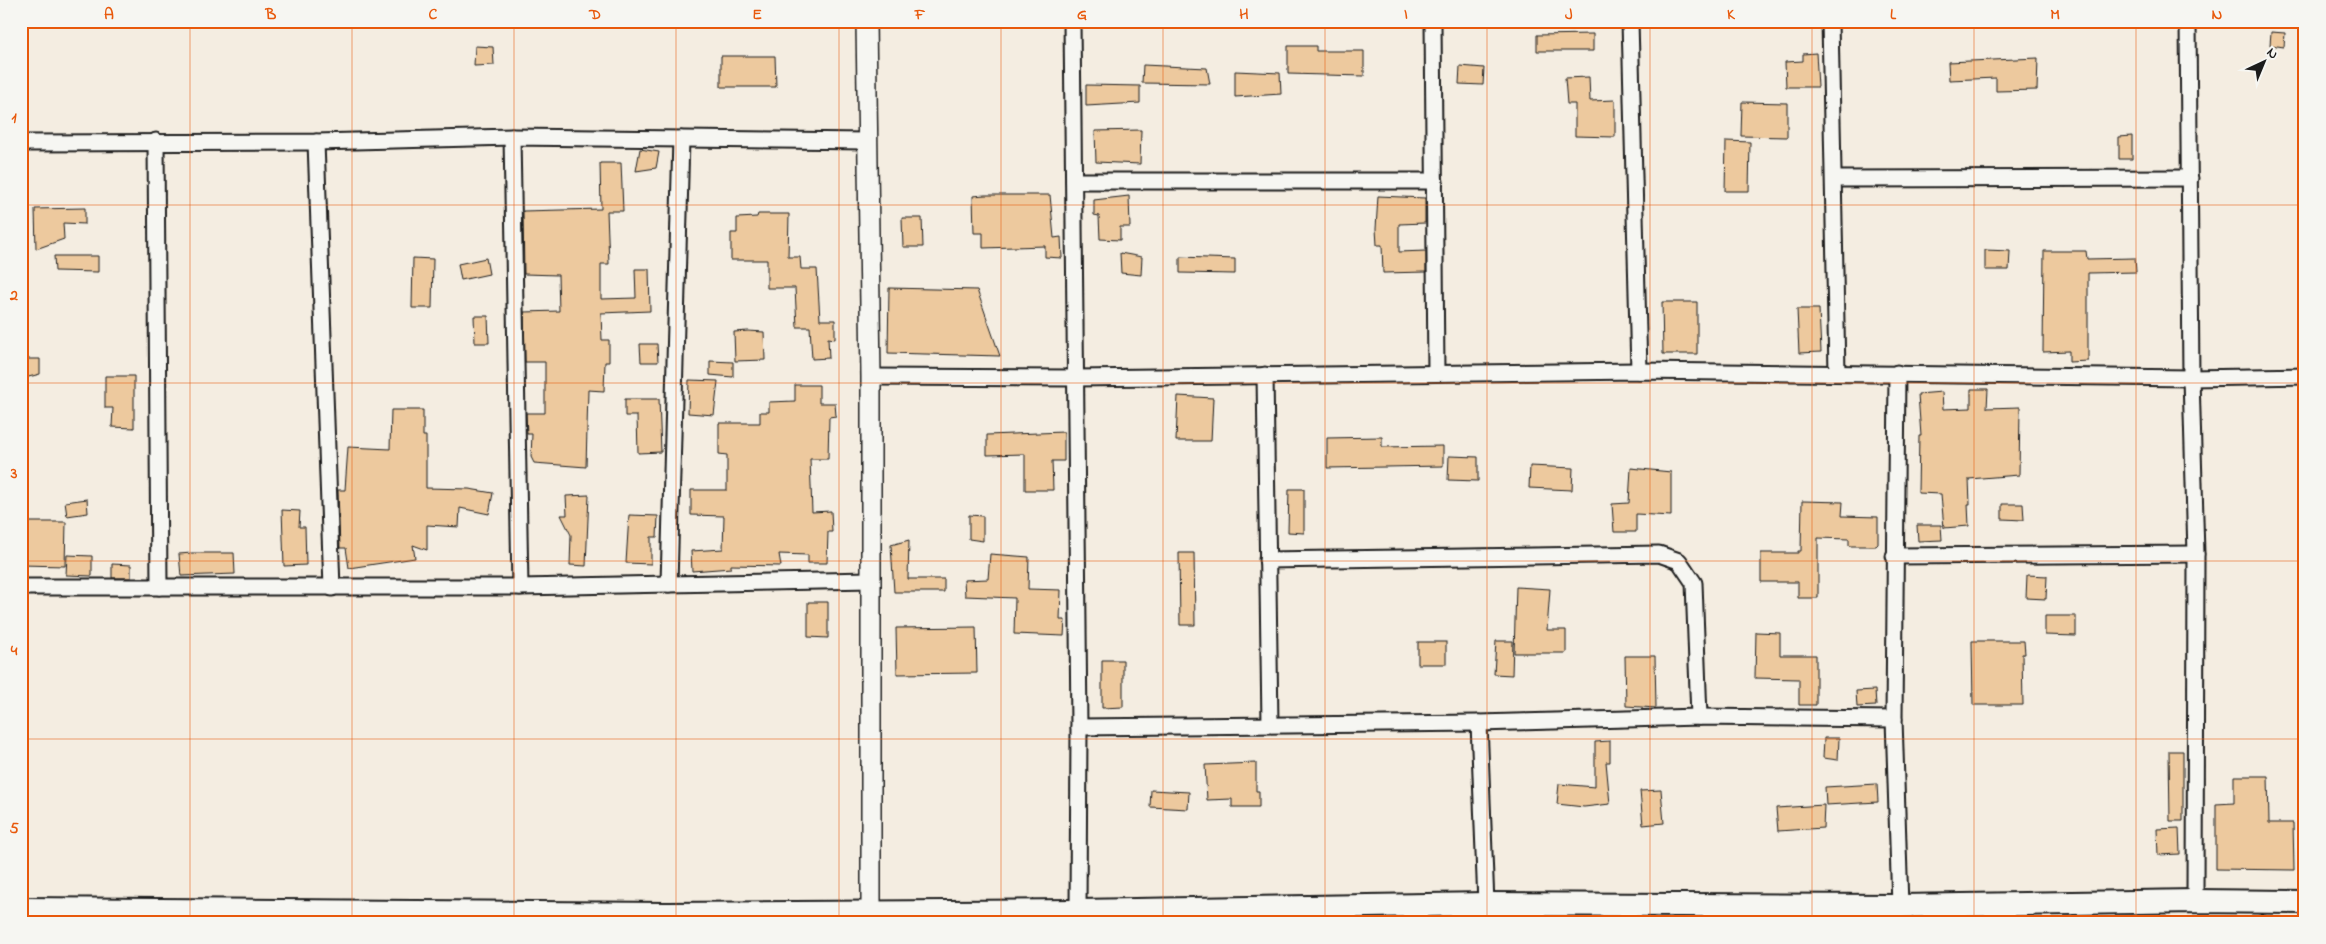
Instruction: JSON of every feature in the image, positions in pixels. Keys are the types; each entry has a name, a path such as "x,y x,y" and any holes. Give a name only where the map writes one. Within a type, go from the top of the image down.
{"main road":[{"path":"21,909 180,917 667,918 871,917 1078,911 1486,904 1766,914 1900,906 2195,901 2305,902"}],"street":[{"path":"866,21 871,377 871,917"},
{"path":"1072,21 1079,727 1078,911"},
{"path":"1433,21 1436,373"},
{"path":"1630,21 1639,370"},
{"path":"1830,21 1835,179 1837,373"},
{"path":"2188,21 2191,378 2196,554 2195,901"},
{"path":"21,143 156,141 316,142 512,137 867,141"},
{"path":"512,137 520,587"},
{"path":"669,584 681,138"},
{"path":"156,141 159,587"},
{"path":"316,142 332,588"},
{"path":"1835,179 2190,178"},
{"path":"1074,182 1435,181"},
{"path":"871,377 1076,378 1639,370 2191,378 2305,376"},
{"path":"1897,373 1894,719 1900,906"},
{"path":"1265,376 1266,560 1270,724"},
{"path":"1266,560 1659,554 1679,561 1694,583 1700,717"},
{"path":"1894,556 2196,554"},
{"path":"21,587 520,587 871,580"},
{"path":"1079,727 1479,723 1700,717 1894,719"},
{"path":"1479,723 1486,904"}],"building":[{"path":"2271,32 2285,33 2284,47 2270,45"},
{"path":"1593,34 1593,51 1537,51 1537,35"},
{"path":"475,46 493,47 494,65 474,66"},
{"path":"1288,46 1316,46 1316,51 1364,51 1364,76 1288,74"},
{"path":"1816,53 1818,87 1786,87 1785,62 1803,61 1803,54"},
{"path":"721,56 775,56 776,87 721,87"},
{"path":"2038,58 2037,90 1996,91 1996,78 1949,80 1948,62"},
{"path":"1143,65 1207,68 1210,84 1142,83"},
{"path":"1460,66 1484,68 1483,85 1459,84"},
{"path":"1235,71 1280,73 1281,94 1235,97"},
{"path":"1589,77 1590,101 1615,100 1615,137 1575,136 1575,104 1567,104 1565,78"},
{"path":"1086,85 1140,86 1140,103 1086,106"},
{"path":"1742,102 1787,103 1787,137 1741,136"},
{"path":"1141,130 1140,164 1096,162 1095,131"},
{"path":"2132,136 2132,159 2119,159 2119,137"},
{"path":"1726,141 1750,142 1749,191 1725,191"},
{"path":"640,149 659,152 656,168 636,171"},
{"path":"600,163 621,163 623,211 607,211 609,264 601,264 601,299 636,298 635,269 649,269 650,311 601,313 602,340 609,340 609,362 605,362 604,391 588,390 586,467 534,463 531,457 532,434 527,434 526,413 545,413 545,362 525,362 524,312 559,311 558,275 524,274 523,211 601,209"},
{"path":"1050,195 1054,238 1061,237 1062,258 1045,257 1045,246 983,248 983,233 974,233 973,196"},
{"path":"1129,196 1130,227 1120,227 1120,240 1100,239 1099,216 1094,215 1094,200"},
{"path":"1378,196 1425,198 1425,223 1399,224 1399,252 1426,251 1426,272 1383,273 1382,245 1377,245"},
{"path":"85,208 85,224 63,223 64,239 36,249 35,209"},
{"path":"758,214 789,214 788,257 800,257 801,269 817,269 820,320 835,320 835,339 828,338 829,358 812,359 810,327 797,327 795,288 767,288 767,260 731,260 731,233 737,233 737,218 757,217"},
{"path":"902,218 922,218 923,247 903,247"},
{"path":"1985,250 2010,251 2009,270 1985,270"},
{"path":"2044,251 2086,251 2087,259 2135,258 2136,272 2088,273 2088,361 2069,362 2069,351 2043,352"},
{"path":"1120,253 1142,257 1141,275 1121,273"},
{"path":"54,256 98,256 98,272 55,271"},
{"path":"1180,257 1235,259 1235,274 1180,273"},
{"path":"413,258 433,259 432,308 412,308"},
{"path":"486,258 489,274 461,280 458,264"},
{"path":"889,288 977,290 1000,356 888,353"},
{"path":"1662,302 1697,302 1697,354 1663,354"},
{"path":"1797,309 1819,309 1821,352 1799,353"},
{"path":"474,316 488,316 489,343 475,343"},
{"path":"734,332 764,332 765,360 735,361"},
{"path":"640,344 657,344 658,362 641,362"},
{"path":"21,359 40,359 40,374 21,379"},
{"path":"710,361 733,362 733,377 710,375"},
{"path":"105,376 134,376 134,428 112,427 113,408 105,408"},
{"path":"689,380 718,381 714,415 688,413"},
{"path":"795,385 819,385 819,403 835,403 836,416 829,417 828,459 810,459 812,512 831,511 832,532 828,532 827,563 808,563 808,555 779,554 781,566 731,565 731,568 692,571 691,551 723,549 724,516 691,515 691,490 727,490 727,455 719,454 719,423 760,423 760,412 769,412 769,402 795,401"},
{"path":"1971,389 1988,389 1987,408 2020,407 2019,475 1969,479 1969,526 1944,528 1941,494 1918,493 1919,436 1921,436 1918,394 1942,392 1943,409 1971,408"},
{"path":"1178,396 1213,398 1211,441 1176,441"},
{"path":"625,399 659,399 661,452 638,453 637,416 625,416"},
{"path":"391,410 423,410 423,436 426,436 426,488 469,489 493,493 489,514 460,508 459,527 427,525 427,550 413,545 415,558 349,568 346,548 340,548 338,490 345,490 348,447 390,449"},
{"path":"1064,432 1064,461 1052,461 1053,490 1025,490 1025,454 987,455 987,435"},
{"path":"1382,437 1382,447 1443,446 1443,466 1327,468 1327,438"},
{"path":"1449,456 1478,457 1478,481 1448,480"},
{"path":"1530,466 1573,468 1572,490 1529,488"},
{"path":"1631,468 1671,472 1671,516 1636,514 1636,532 1614,532 1612,504 1629,503"},
{"path":"1289,489 1304,489 1304,533 1288,532"},
{"path":"589,495 586,566 570,565 571,535 561,515 567,515 566,496"},
{"path":"87,499 88,513 67,516 65,502"},
{"path":"1802,501 1843,502 1842,516 1878,517 1878,544 1876,546 1849,546 1849,539 1818,538 1818,598 1798,598 1798,582 1761,582 1761,553 1798,553 1798,551 1801,551"},
{"path":"2002,504 2023,504 2024,520 2002,519"},
{"path":"282,510 300,511 299,527 305,527 306,565 284,566"},
{"path":"629,515 658,516 657,537 651,537 651,564 626,563"},
{"path":"969,515 983,516 983,541 969,539"},
{"path":"21,522 66,522 65,566 21,565"},
{"path":"1917,525 1941,525 1942,540 1918,541"},
{"path":"909,540 908,579 944,579 944,592 894,592 891,545"},
{"path":"234,553 235,574 181,576 179,554"},
{"path":"1179,553 1194,553 1195,625 1180,625"},
{"path":"990,554 1029,557 1028,589 1061,590 1060,620 1065,620 1064,636 1014,634 1015,598 965,596 964,580 988,579"},
{"path":"67,555 92,556 92,576 66,575"},
{"path":"112,564 131,565 131,578 112,578"},
{"path":"2027,575 2047,576 2046,599 2026,598"},
{"path":"1516,587 1550,589 1547,630 1566,630 1566,653 1514,653"},
{"path":"808,602 828,602 828,638 808,637"},
{"path":"2045,616 2076,616 2076,636 2045,635"},
{"path":"976,627 977,673 897,674 896,628"},
{"path":"1756,632 1780,633 1780,655 1816,655 1816,705 1799,705 1799,679 1755,678"},
{"path":"1496,641 1513,641 1512,675 1494,674"},
{"path":"1972,641 2024,641 2025,654 2022,654 2023,705 1973,705"},
{"path":"1418,642 1446,642 1446,664 1418,664"},
{"path":"1625,656 1655,656 1656,708 1626,706"},
{"path":"1102,660 1123,660 1123,707 1102,708"},
{"path":"1875,690 1876,706 1857,707 1856,691"},
{"path":"1824,738 1839,738 1838,760 1823,758"},
{"path":"1610,741 1610,762 1606,762 1610,804 1584,807 1557,804 1559,784 1595,787 1595,742"},
{"path":"2169,751 2183,751 2183,821 2170,821"},
{"path":"1256,763 1256,791 1259,791 1259,807 1232,807 1232,799 1207,800 1205,765"},
{"path":"2234,776 2268,776 2269,823 2293,823 2294,870 2216,869 2216,804 2234,803"},
{"path":"1877,784 1878,802 1826,805 1825,787"},
{"path":"1151,790 1189,792 1188,809 1150,807"},
{"path":"1661,790 1664,823 1643,825 1640,791"},
{"path":"1824,805 1823,828 1778,831 1776,808"},
{"path":"2179,828 2180,854 2158,855 2157,829"}]}
